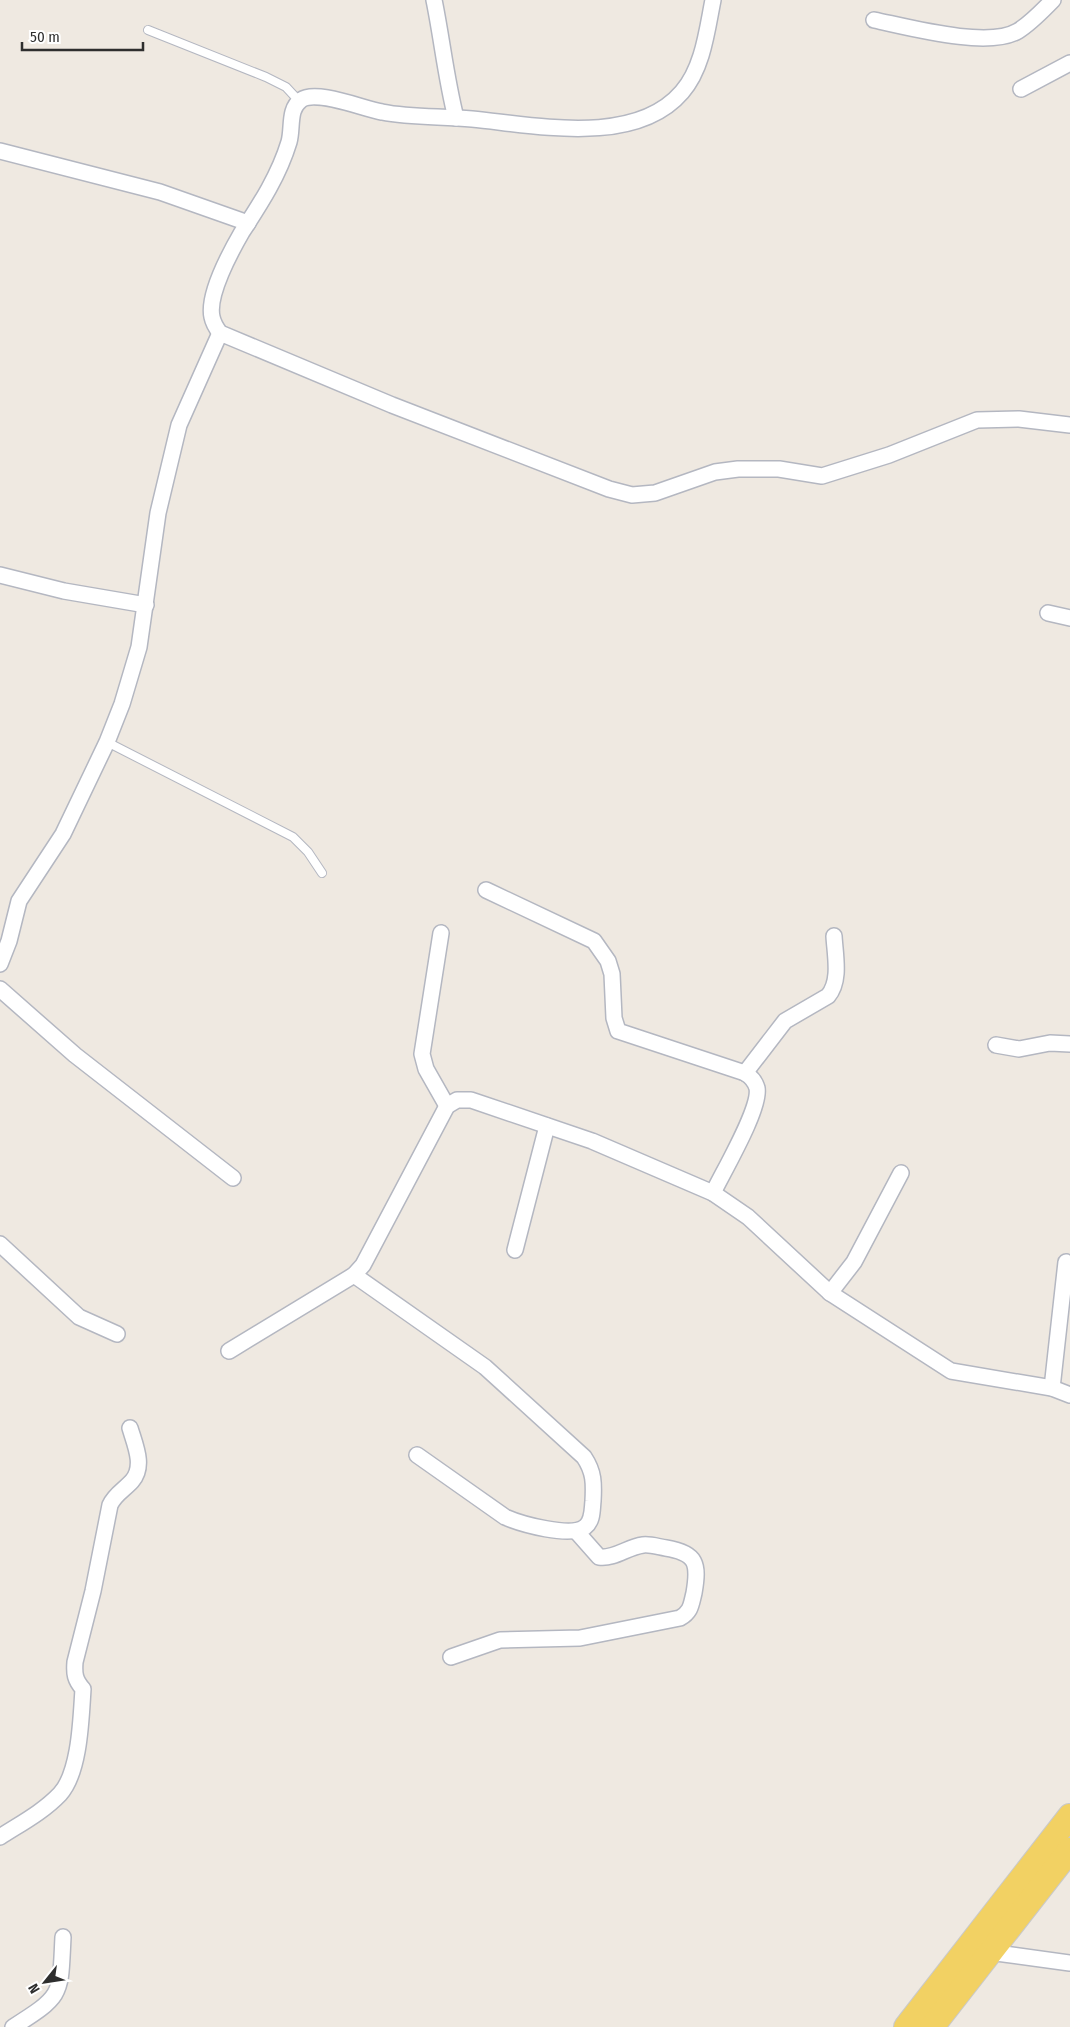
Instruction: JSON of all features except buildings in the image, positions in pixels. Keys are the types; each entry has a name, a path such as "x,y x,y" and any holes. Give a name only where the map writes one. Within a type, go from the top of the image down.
{"main road":[{"path":"906,2027 1070,1816"},
{"path":"932,2027 1070,1850"}],"street":[{"path":"434,0 441,32 446,78 456,118"},
{"path":"713,0 707,32 691,80 668,105 646,117 594,128 565,129 456,118 406,116 323,97 306,97 299,101 293,110 290,139 282,161 265,198 236,242 214,294 212,317 220,334 392,405 600,486 632,495 655,493 715,472 738,469 779,469 822,476 888,455 977,420 1019,419 1070,425"},
{"path":"874,20 958,36 991,38 1017,32 1038,16 1053,0"},
{"path":"1021,89 1070,63"},
{"path":"0,150 160,192 248,223"},
{"path":"0,964 9,940 18,901 56,848 107,742 139,647 158,513 179,425 220,334"},
{"path":"0,575 64,591 146,605"},
{"path":"1048,613 1070,618"},
{"path":"486,890 594,941 608,961 612,974 614,1018 618,1031 745,1073 752,1078 757,1088 751,1118 713,1193"},
{"path":"441,933 422,1054 426,1069 447,1106"},
{"path":"745,1073 785,1021 828,996 833,990 836,982 834,936"},
{"path":"0,989 75,1055 233,1178"},
{"path":"996,1045 1019,1049 1050,1043 1070,1044"},
{"path":"229,1350 354,1275 363,1265 447,1106 457,1100 471,1100 592,1141 713,1193 748,1217 830,1293 951,1371 1052,1388 1070,1395"},
{"path":"515,1250 547,1126"},
{"path":"830,1293 854,1262 901,1173"},
{"path":"0,1244 80,1317 117,1334"},
{"path":"1052,1388 1066,1262"},
{"path":"354,1275 485,1367 584,1457 592,1469 595,1482 592,1516 586,1526 576,1531 563,1531 516,1522 505,1517 417,1455"},
{"path":"0,1837 40,1811 61,1793 73,1768 80,1738 83,1689 77,1682 74,1674 75,1662 110,1505 118,1494 132,1481 137,1472 139,1461 130,1428"},
{"path":"450,1657 500,1640 580,1638 680,1618 688,1614 691,1608 697,1572 695,1563 688,1554 680,1550 644,1544 608,1558 599,1557 576,1531"},
{"path":"13,2027 52,2000 60,1985 63,1937"},
{"path":"989,1952 1070,1964"}],"lane":[{"path":"148,30 266,77 286,87 299,101"},
{"path":"107,742 293,837 308,852 322,873"}]}
